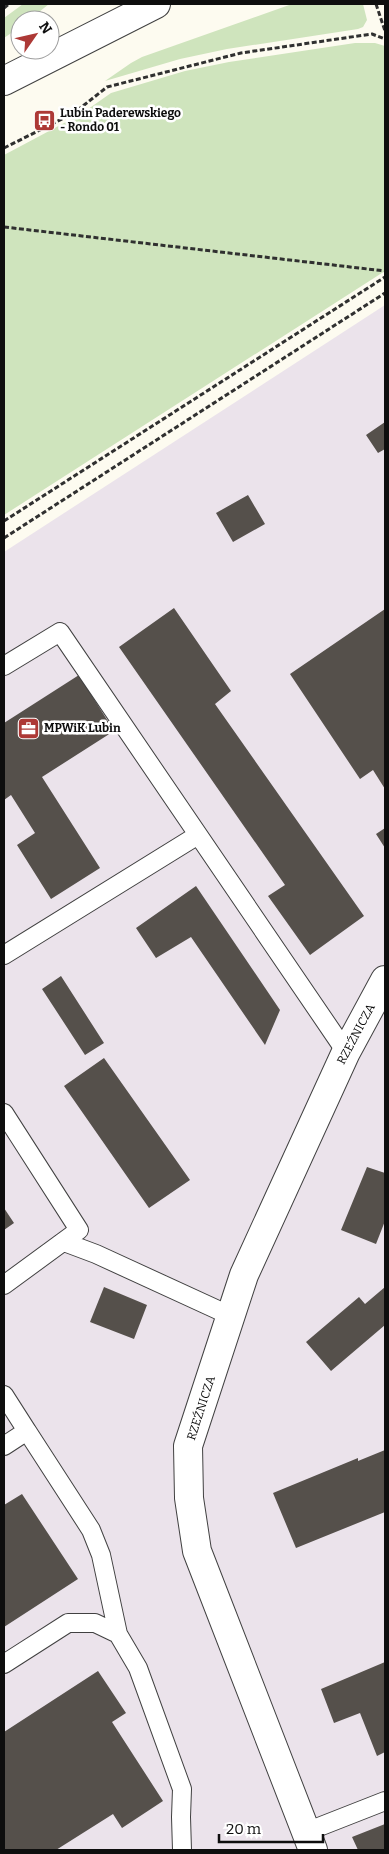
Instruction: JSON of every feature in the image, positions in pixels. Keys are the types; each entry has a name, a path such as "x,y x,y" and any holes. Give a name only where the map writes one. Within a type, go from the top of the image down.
{"street":[{"path":"4,81 156,4"},
{"name":"RZEŹNICZA","path":"310,1841 197,1551 188,1498 188,1446 244,1275 346,1052 385,980"}],"lane":[{"path":"4,666 60,632 346,1052"},
{"path":"4,955 198,835"},
{"path":"4,1113 79,1230 4,1285"},
{"path":"64,1242 96,1254 231,1316"},
{"path":"4,1395 92,1530 101,1554 118,1634 138,1668 182,1789 182,1850"},
{"path":"4,1446 27,1431"},
{"path":"4,1664 68,1623 95,1623 118,1634"},
{"path":"310,1841 385,1801"}],"path":[{"path":"4,8 9,4"},
{"path":"376,4 385,31"},
{"path":"4,148 74,113 107,87 241,53 372,34 385,39"},
{"path":"4,227 385,271"},
{"path":"4,522 385,277"},
{"path":"4,538 385,293"}],"shaded area":[{"path":"385,305 385,1850 4,1850 4,552"}],"green space":[{"path":"23,4 49,4 42,10 15,10"},
{"path":"292,4 363,4 367,20 363,27 358,29 227,49 180,59 105,81 142,57"},
{"path":"10,14 10,34 4,38 4,18"},
{"path":"355,43 375,43 385,46 385,271 4,515 4,155 81,114 111,93 185,71 229,62"}],"building":[{"path":"385,422 385,449 378,453 366,435"},
{"path":"248,495 265,524 233,542 216,513"},
{"path":"174,608 231,691 215,704 364,916 310,955 268,896 285,885 119,647"},
{"path":"385,609 385,789 373,770 360,779 290,674"},
{"path":"79,675 114,731 42,777 100,868 51,899 17,845 35,833 11,795 4,800 4,723"},
{"path":"385,828 385,848 376,834"},
{"path":"196,886 280,1010 265,1045 191,937 156,958 136,928"},
{"path":"61,976 104,1043 85,1055 42,989"},
{"path":"104,1058 190,1180 149,1208 64,1086"},
{"path":"367,1167 385,1173 385,1221 376,1244 341,1230"},
{"path":"4,1208 14,1223 4,1230"},
{"path":"104,1287 147,1305 134,1339 90,1322"},
{"path":"385,1287 385,1325 331,1371 306,1342 359,1297 365,1304"},
{"path":"385,1450 385,1512 296,1548 273,1493 358,1458 358,1461"},
{"path":"22,1494 78,1579 4,1627 4,1505"},
{"path":"385,1662 385,1752 377,1756 360,1713 334,1723 321,1689"},
{"path":"98,1671 126,1713 112,1722 163,1801 122,1828 113,1814 56,1850 4,1850 4,1732"},
{"path":"385,1824 385,1850 358,1850 352,1837"}],"place":[{"name":"Lubin Paderewskiego - Rondo 01","path":"44,120"},
{"name":"MPWiK Lubin","path":"28,728"}]}
